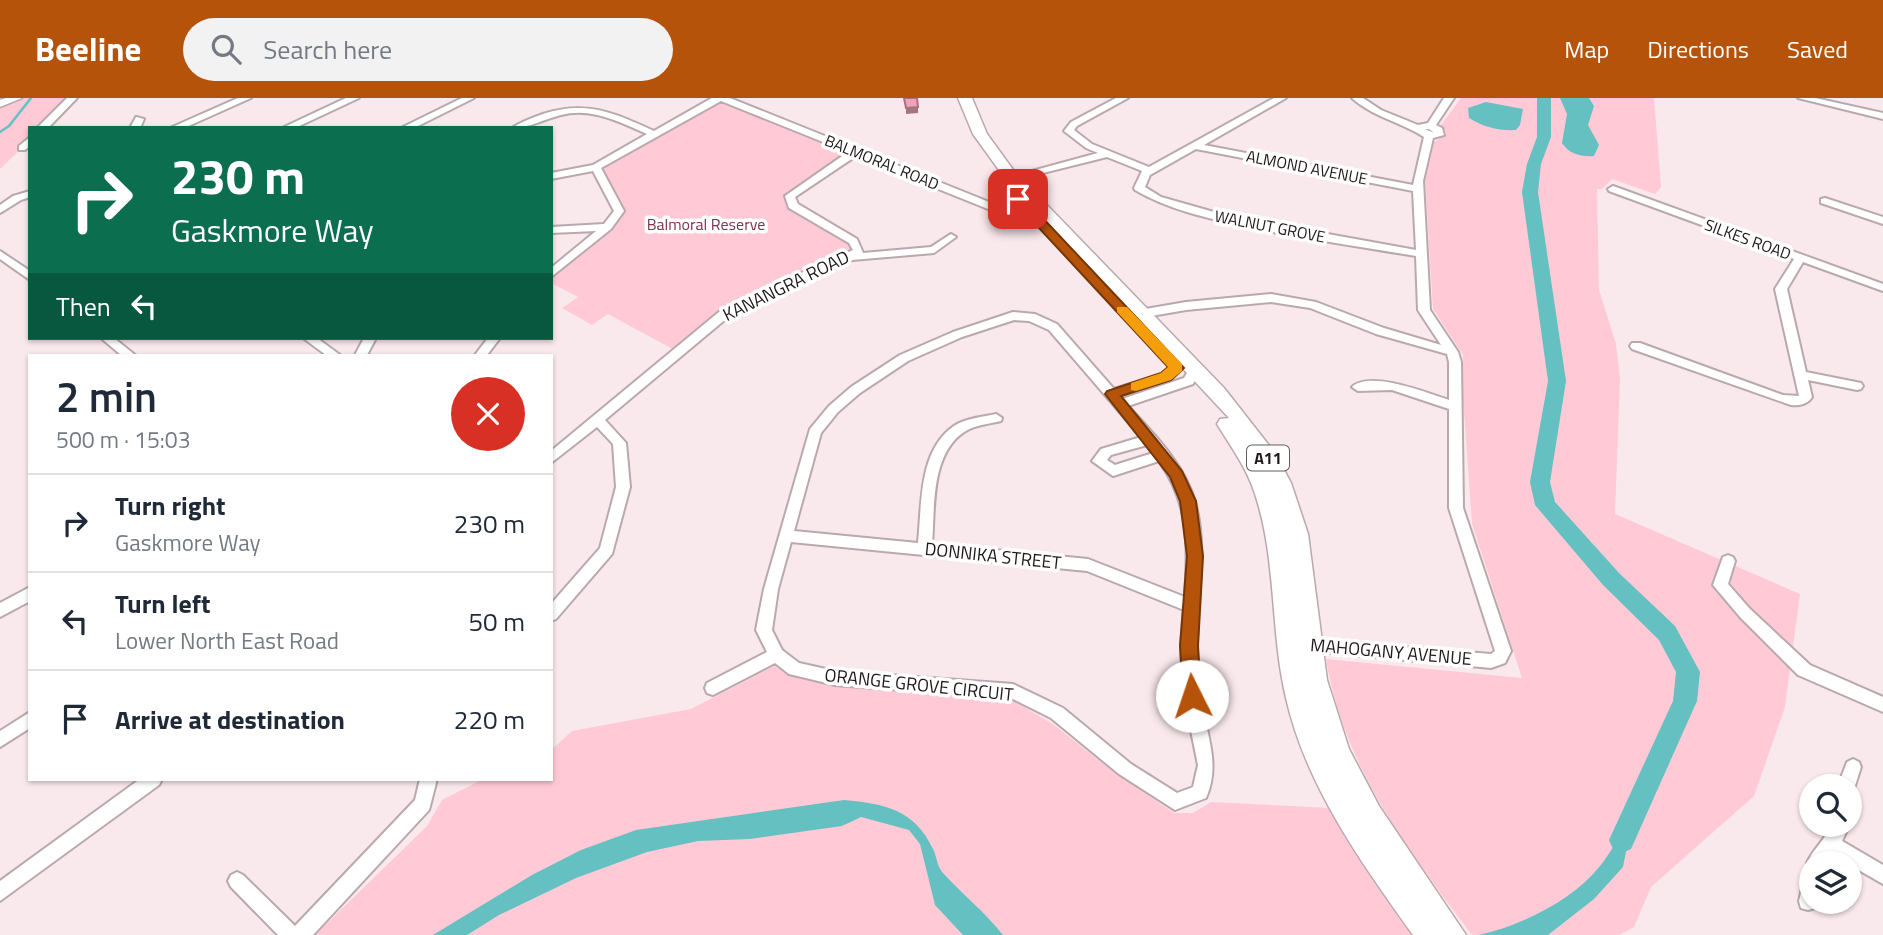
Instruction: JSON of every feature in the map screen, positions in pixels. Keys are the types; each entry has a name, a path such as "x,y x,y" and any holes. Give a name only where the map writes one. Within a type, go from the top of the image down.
{"main road":[{"name":"A11","path":"953,98 971,139 1187,373 1240,442 1266,491 1280,542 1299,644 1346,773 1430,935"},
{"name":"A11","path":"965,98 985,142 1008,180"},
{"name":"A11","path":"1410,893 1452,935"}],"street":[{"path":"0,104 16,98"},
{"path":"44,126 72,98"},
{"path":"180,126 246,98"},
{"path":"291,126 354,98"},
{"path":"409,126 469,98"},
{"path":"553,176 596,167 721,98"},
{"name":"BALMORAL ROAD","path":"721,98 1002,211 1037,212"},
{"path":"1124,98 1073,124 1069,131 1089,146 1148,172 1281,98"},
{"path":"1357,98 1378,112 1427,130"},
{"path":"1449,98 1427,130 1420,164 1419,189 1423,310 1452,352"},
{"path":"1803,98 1883,116"},
{"path":"521,126 550,111 571,105 593,107 654,134"},
{"name":"ALMOND AVENUE","path":"1195,146 1419,189"},
{"name":"KANANGRA ROAD","path":"553,456 729,310 859,251 853,241 793,206 790,196 855,152"},
{"path":"1008,180 1107,154"},
{"path":"553,272 607,227 619,211 596,167"},
{"name":"WALNUT GROVE","path":"1148,172 1139,188 1143,192 1189,210 1421,254"},
{"name":"SILKES ROAD","path":"1613,189 1883,288"},
{"path":"0,210 17,198 28,195"},
{"path":"1825,201 1883,221"},
{"path":"553,230 607,227"},
{"path":"850,257 934,250 951,237"},
{"path":"1636,346 1797,402 1806,397 1781,289 1800,258"},
{"path":"2,259 28,276"},
{"path":"1134,315 1271,298 1312,305 1380,331 1452,352"},
{"name":"ORANGE GROVE CIRCUIT","path":"1013,316 1031,317 1053,327 1150,439 1176,475 1188,501 1195,556 1189,646 1192,696 1206,765 1200,792 1175,802 1125,769 1057,713 1013,691 835,678 795,669 776,655 764,630 771,589 815,432 830,412 882,370 954,334 1013,316"},
{"path":"110,340 128,354"},
{"path":"312,340 333,354"},
{"path":"482,354 492,340"},
{"name":"MAHOGANY AVENUE","path":"1299,644 1490,661 1499,658 1503,651 1494,616 1456,508 1452,352"},
{"path":"1116,399 1187,373"},
{"path":"1801,375 1857,386"},
{"path":"1358,387 1393,386 1453,406"},
{"path":"925,548 934,468 942,448 959,429 996,418"},
{"path":"553,613 607,550 623,487 619,443 597,419"},
{"path":"1150,439 1106,452 1099,461 1113,471 1162,455"},
{"name":"DONNIKA STREET","path":"788,536 1088,565 1191,606"},
{"path":"1728,561 1720,585 1745,614 1804,670 1883,705"},
{"path":"0,611 28,594"},
{"path":"713,688 776,655"},
{"path":"0,740 28,720"},
{"path":"1851,774 1853,767"},
{"path":"0,892 150,781"},
{"path":"300,935 423,804 428,781"},
{"path":"1827,851 1835,837"},
{"path":"1832,845 1883,875"},
{"path":"237,881 291,935"}],"green space":[{"path":"16,98 72,98 44,126 28,126 28,142 0,169 0,104"},
{"name":"Balmoral Reserve","path":"719,98 855,152 790,196 793,206 853,241 859,251 729,310 678,352 608,314 592,325 562,308 578,297 553,284 553,272 619,211 596,167"},
{"path":"1461,98 1654,98 1661,187 1655,194 1612,179 1602,189 1597,189 1599,290 1616,344 1620,379 1615,514 1800,594 1785,707 1754,796 1651,887 1634,927 1619,935 1472,935 1424,871 1381,806 1363,772 1335,699 1326,659 1522,678 1472,524 1463,398 1463,355 1433,309 1425,181 1434,142 1447,134 1441,125"},
{"path":"774,666 792,676 830,686 1010,699 1053,724 1116,774 1174,813 1193,813 1211,802 1331,808 1416,935 315,935 427,826 442,800 479,781 553,781 553,748 572,731 691,709"}],"water":[{"path":"1560,98 1589,98 1594,106 1588,125 1599,145 1594,156 1576,154 1562,143 1567,114"},
{"path":"1486,102 1523,109 1520,125 1516,130 1497,129 1469,118 1468,108"},
{"path":"844,800 897,811 917,825 933,849 941,871 1003,935 963,935 935,905 920,844 909,830 861,817 842,826 750,839 698,841 647,852 576,878 499,915 467,935 433,935 532,875 581,850 636,830"},
{"path":"1633,816 1623,867 1594,899 1548,935 1479,935 1529,918 1561,901 1589,879"}],"building":[{"path":"904,98 917,98 918,107 906,108"}],"waterway":[{"path":"0,132 9,126 31,98"},
{"path":"1544,98 1544,137 1534,164 1530,192 1557,381 1540,482 1545,505 1611,579 1667,633 1688,672 1685,701 1622,840"}],"slow traffic":[{"path":"1122,309 1177,368 1166,376 1136,387"}],"route":[{"path":"1018,199 1177,368 1166,376 1112,394 1176,475 1188,501 1195,556 1189,646 1192,696"}]}
